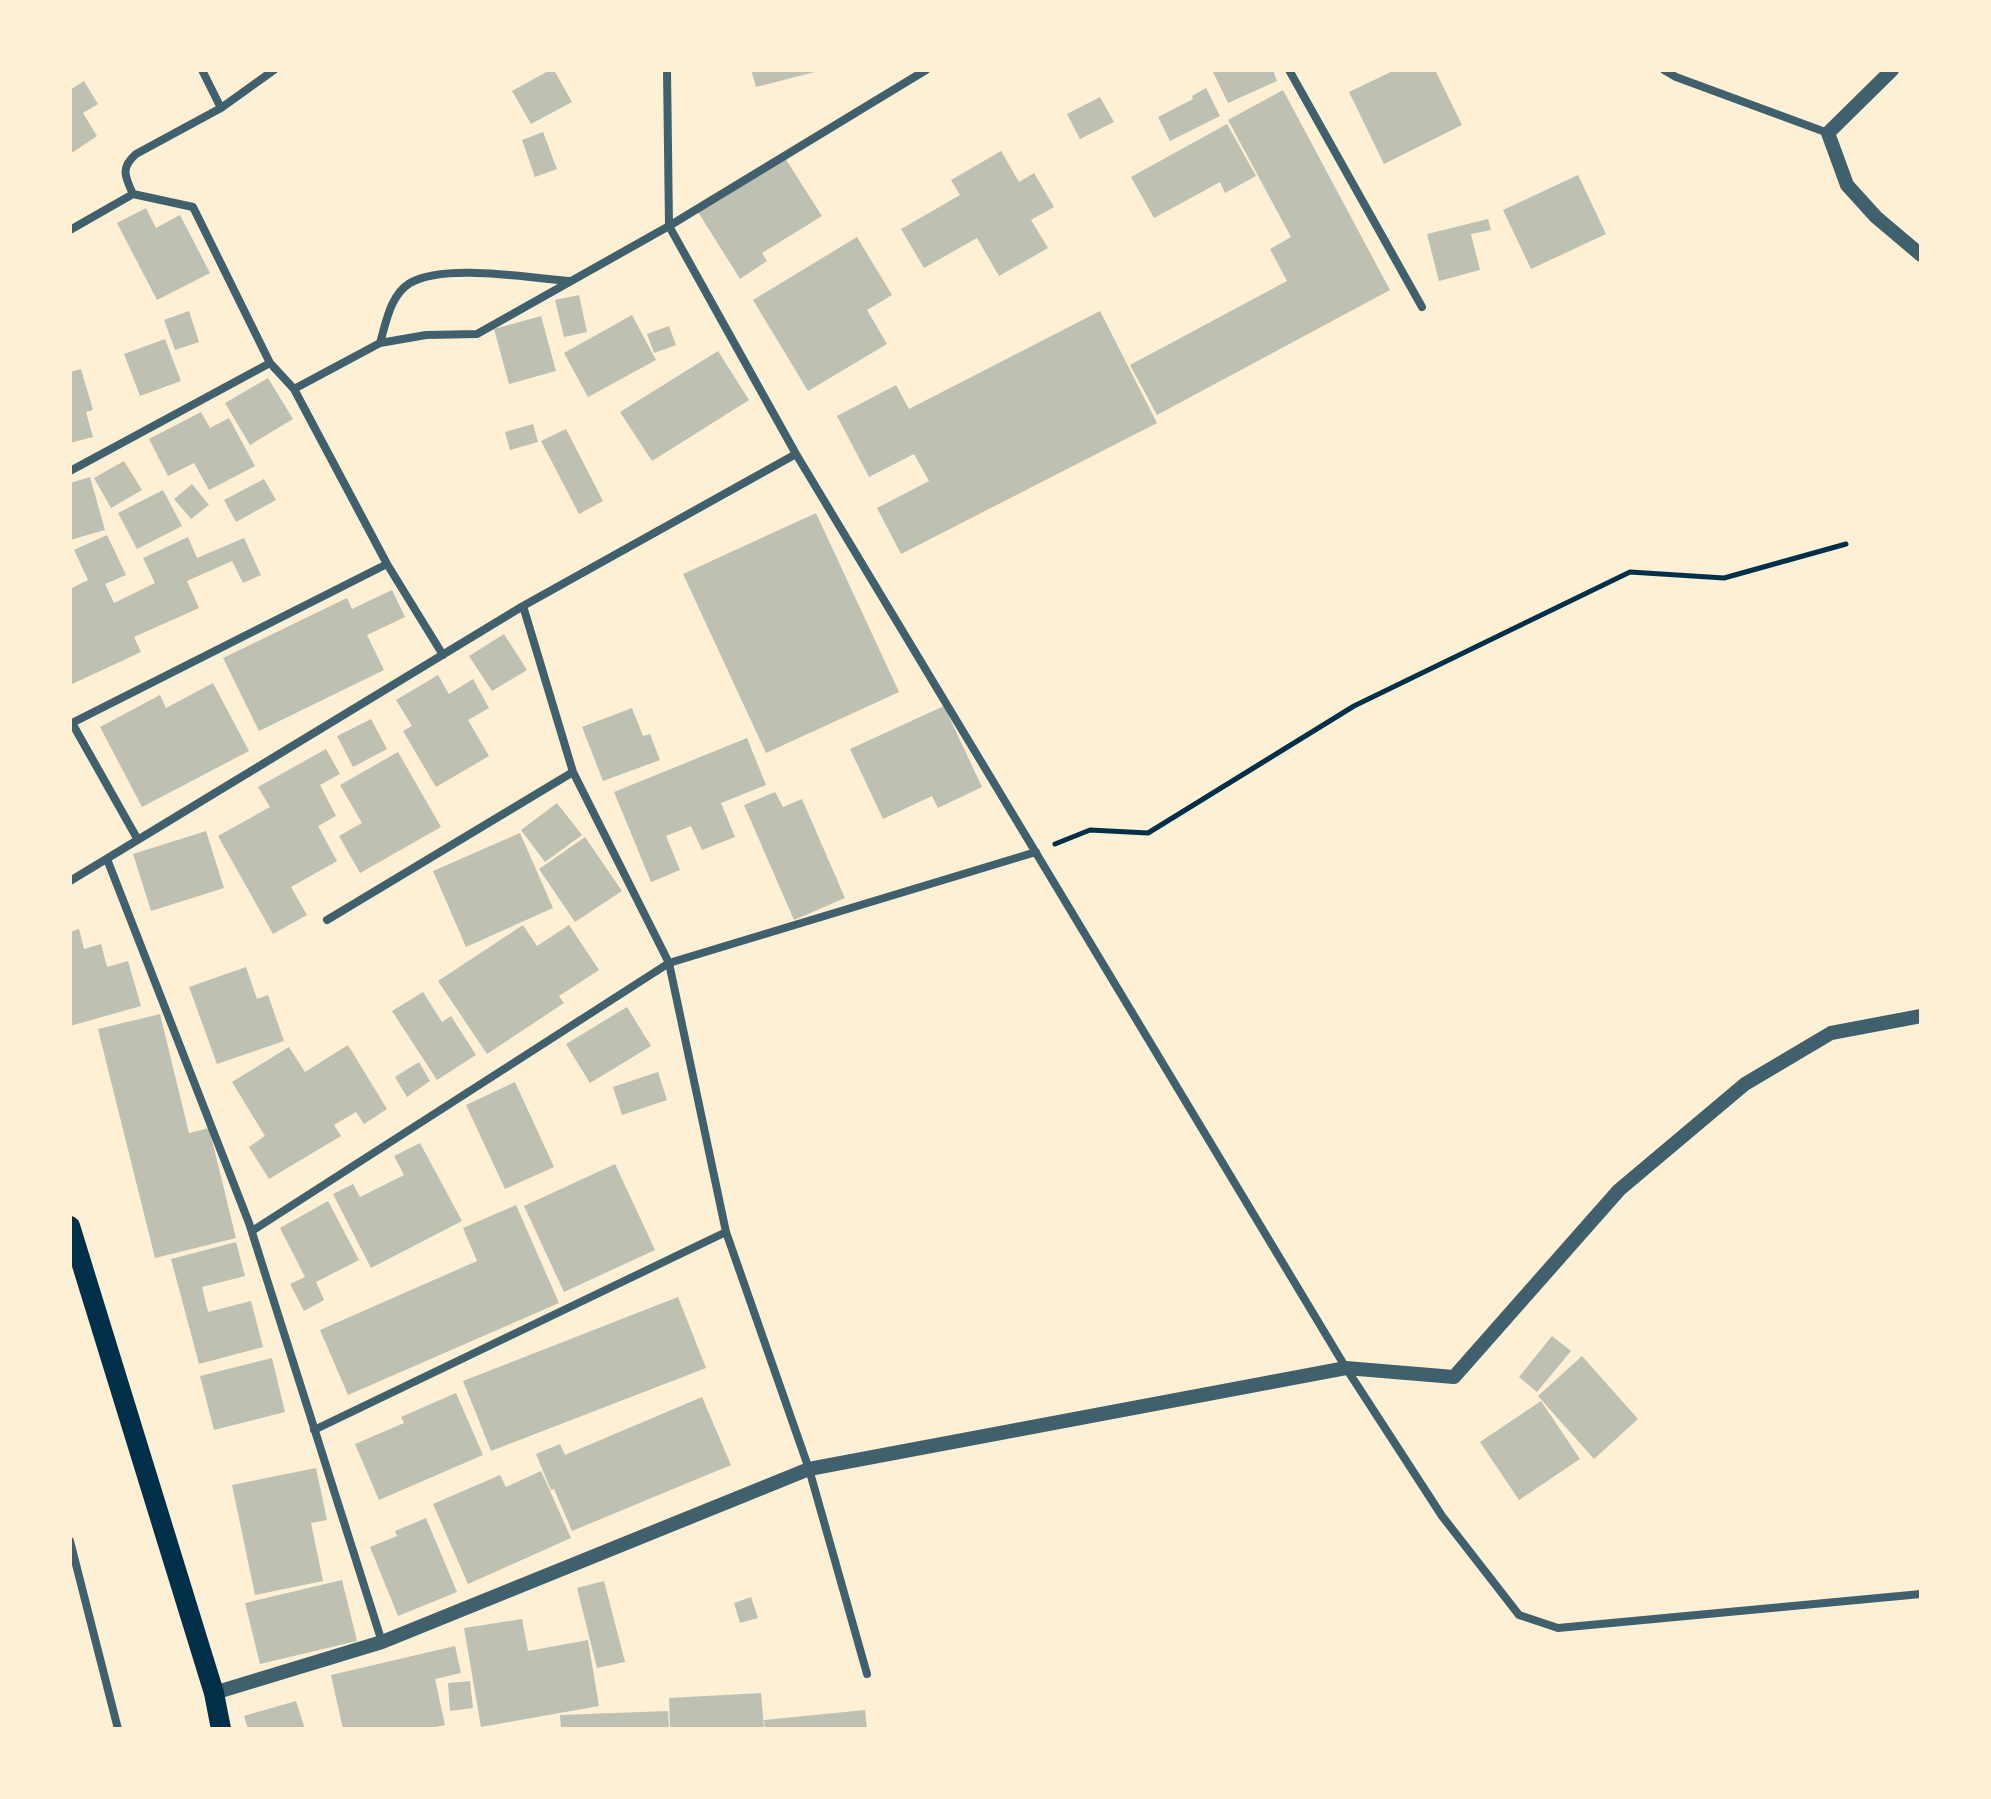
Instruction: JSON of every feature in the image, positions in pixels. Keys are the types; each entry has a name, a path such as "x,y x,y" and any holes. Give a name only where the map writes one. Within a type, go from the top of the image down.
{"main road":[{"path":"70,1226 214,1693 221,1729"}],"street":[{"path":"202,70 221,108"},
{"path":"133,194 125,174 130,159 221,108 274,70"},
{"path":"667,70 669,226 796,454 1346,1368 1442,1516 1519,1615 1558,1628 1921,1594"},
{"path":"294,389 380,343 426,335 477,334 669,226 926,70"},
{"path":"1289,70 1422,307"},
{"path":"1664,70 1828,133 1847,185 1876,217 1921,255"},
{"path":"1828,133 1892,70"},
{"path":"70,230 133,194 193,207 270,363 294,389 387,564 443,655"},
{"path":"380,343 392,303 408,284 437,274 475,273 571,281"},
{"path":"70,471 270,363"},
{"path":"70,881 523,606 796,454"},
{"path":"138,840 71,723 387,564"},
{"path":"523,606 573,772 669,963 726,1232 809,1469 867,1674"},
{"path":"327,920 573,772"},
{"path":"252,1231 669,963 1036,852"},
{"path":"107,859 252,1231 382,1642"},
{"path":"214,1693 382,1642 809,1469 1346,1368 1454,1377 1619,1190 1745,1084 1831,1033 1921,1016"},
{"path":"314,1430 726,1232"},
{"path":"70,1541 118,1729"}],"path":[{"path":"1036,852 1090,830 1148,833 1354,706 1630,572 1724,578 1846,544"}],"building":[{"path":"554,70 572,102 531,124 512,91"},
{"path":"751,70 819,70 819,71 756,87"},
{"path":"1212,70 1273,70 1277,81 1228,103"},
{"path":"1395,70 1435,70 1462,125 1384,164 1349,92"},
{"path":"84,81 98,104 83,113 97,136 70,154 70,90"},
{"path":"1206,88 1220,116 1170,141 1158,117 1193,99 1192,96"},
{"path":"1283,90 1390,290 1157,415 1130,365 1287,281 1270,249 1291,237 1228,120"},
{"path":"1100,97 1114,122 1080,139 1067,114"},
{"path":"1227,124 1256,176 1225,193 1220,182 1154,218 1131,177"},
{"path":"543,132 557,169 535,177 522,140"},
{"path":"1001,151 1019,182 1034,173 1054,207 1031,220 1048,248 999,276 977,238 924,268 901,229 960,195 951,180"},
{"path":"785,158 822,216 762,253 767,261 740,279 698,212"},
{"path":"1578,175 1606,234 1531,269 1503,210"},
{"path":"146,208 156,228 180,215 210,273 157,300 117,223"},
{"path":"1488,219 1491,230 1471,234 1480,270 1439,281 1427,234"},
{"path":"857,237 892,295 867,310 887,344 808,391 753,300"},
{"path":"579,295 587,332 564,337 555,300"},
{"path":"189,311 199,342 175,350 164,320"},
{"path":"1100,311 1157,423 901,554 877,508 929,481 914,454 869,477 837,416 896,385 909,409"},
{"path":"632,315 656,360 588,397 564,353"},
{"path":"541,316 556,371 509,384 494,329"},
{"path":"669,326 676,345 654,353 647,334"},
{"path":"165,339 181,381 140,396 124,354"},
{"path":"718,351 749,400 652,461 620,412"},
{"path":"81,369 93,410 86,412 93,437 70,443 70,372"},
{"path":"268,378 293,419 250,445 225,403"},
{"path":"201,412 210,428 229,418 255,466 209,490 194,463 168,476 149,439"},
{"path":"533,424 538,442 510,450 505,432"},
{"path":"566,429 603,501 579,514 541,441"},
{"path":"124,461 142,490 111,508 94,478"},
{"path":"90,477 105,530 70,540 70,483"},
{"path":"264,479 276,500 236,522 224,500"},
{"path":"192,484 209,505 191,519 174,499"},
{"path":"163,490 182,526 137,549 118,513"},
{"path":"816,513 899,692 766,753 683,574"},
{"path":"107,535 126,575 105,584 114,603 155,583 143,558 188,537 197,558 244,538 261,575 243,583 232,561 187,581 199,608 134,637 141,652 70,685 70,589 88,580 74,550"},
{"path":"392,590 405,617 367,635 384,670 259,731 223,658 347,598 352,609"},
{"path":"504,634 527,670 492,691 469,656"},
{"path":"438,675 449,694 473,679 489,708 468,720 489,756 436,787 403,731 412,726 396,700"},
{"path":"213,683 249,751 142,807 100,727 160,695 166,708"},
{"path":"944,706 982,787 938,808 932,796 883,819 850,749"},
{"path":"632,708 643,736 650,734 660,760 603,781 582,727"},
{"path":"371,719 387,749 353,767 337,736"},
{"path":"747,738 766,785 721,803 735,837 702,850 691,826 666,836 680,870 651,882 614,792"},
{"path":"326,749 340,774 320,785 336,816 318,826 337,861 291,887 307,915 273,934 218,836 270,807 258,787"},
{"path":"398,752 441,827 360,873 339,836 362,823 340,785"},
{"path":"775,792 783,807 802,799 845,898 794,920 744,805"},
{"path":"557,803 582,835 545,862 521,830"},
{"path":"206,831 224,888 151,911 133,854"},
{"path":"520,833 553,908 466,947 433,871"},
{"path":"585,837 622,891 575,922 539,869"},
{"path":"523,925 537,946 569,925 599,970 559,996 564,1003 487,1054 438,981"},
{"path":"79,929 84,949 101,944 107,967 128,961 141,1006 70,1026 70,932"},
{"path":"246,967 257,999 268,995 284,1041 217,1064 189,987"},
{"path":"423,992 442,1022 451,1016 476,1055 437,1080 392,1011"},
{"path":"627,1007 651,1046 590,1083 566,1044"},
{"path":"160,1014 189,1133 209,1128 236,1238 155,1258 98,1029"},
{"path":"348,1045 387,1109 364,1124 356,1112 334,1125 341,1136 269,1179 249,1147 265,1136 232,1082 289,1047 305,1072"},
{"path":"419,1062 430,1081 407,1097 395,1077"},
{"path":"658,1072 667,1100 622,1115 613,1087"},
{"path":"515,1082 554,1167 505,1189 466,1105"},
{"path":"420,1143 462,1221 371,1268 333,1194 353,1184 360,1197 404,1175 394,1156"},
{"path":"615,1164 655,1250 564,1292 524,1206"},
{"path":"328,1201 359,1260 316,1282 324,1300 304,1311 290,1284 305,1277 280,1228"},
{"path":"516,1205 559,1303 348,1395 320,1330 477,1261 463,1228"},
{"path":"236,1242 245,1276 202,1287 208,1312 251,1301 263,1347 199,1364 171,1259"},
{"path":"678,1297 706,1368 491,1451 463,1381"},
{"path":"1552,1336 1571,1351 1537,1392 1519,1377"},
{"path":"1582,1356 1638,1419 1594,1459 1538,1396"},
{"path":"272,1358 285,1412 214,1430 200,1376"},
{"path":"456,1393 483,1455 379,1500 355,1444 404,1423 401,1417"},
{"path":"702,1397 731,1465 572,1531 536,1454 560,1444 565,1455"},
{"path":"1541,1401 1580,1459 1519,1500 1480,1442"},
{"path":"316,1468 327,1520 311,1523 323,1581 255,1595 232,1485"},
{"path":"541,1471 571,1538 468,1584 433,1504 500,1475 506,1487"},
{"path":"426,1518 457,1592 398,1616 370,1547 397,1536 395,1531"},
{"path":"342,1580 357,1641 260,1664 245,1603"},
{"path":"604,1581 625,1662 597,1668 577,1588"},
{"path":"751,1597 758,1618 740,1623 734,1603"},
{"path":"522,1619 528,1651 588,1640 599,1706 481,1727 464,1628"},
{"path":"455,1646 461,1673 435,1679 445,1725 426,1729 343,1729 331,1675"},
{"path":"470,1681 473,1708 450,1711 448,1683"},
{"path":"761,1693 764,1729 670,1729 669,1698"},
{"path":"296,1701 305,1729 248,1729 244,1716"},
{"path":"865,1710 867,1729 765,1729 764,1720"},
{"path":"668,1711 669,1729 561,1729 560,1715"}]}
